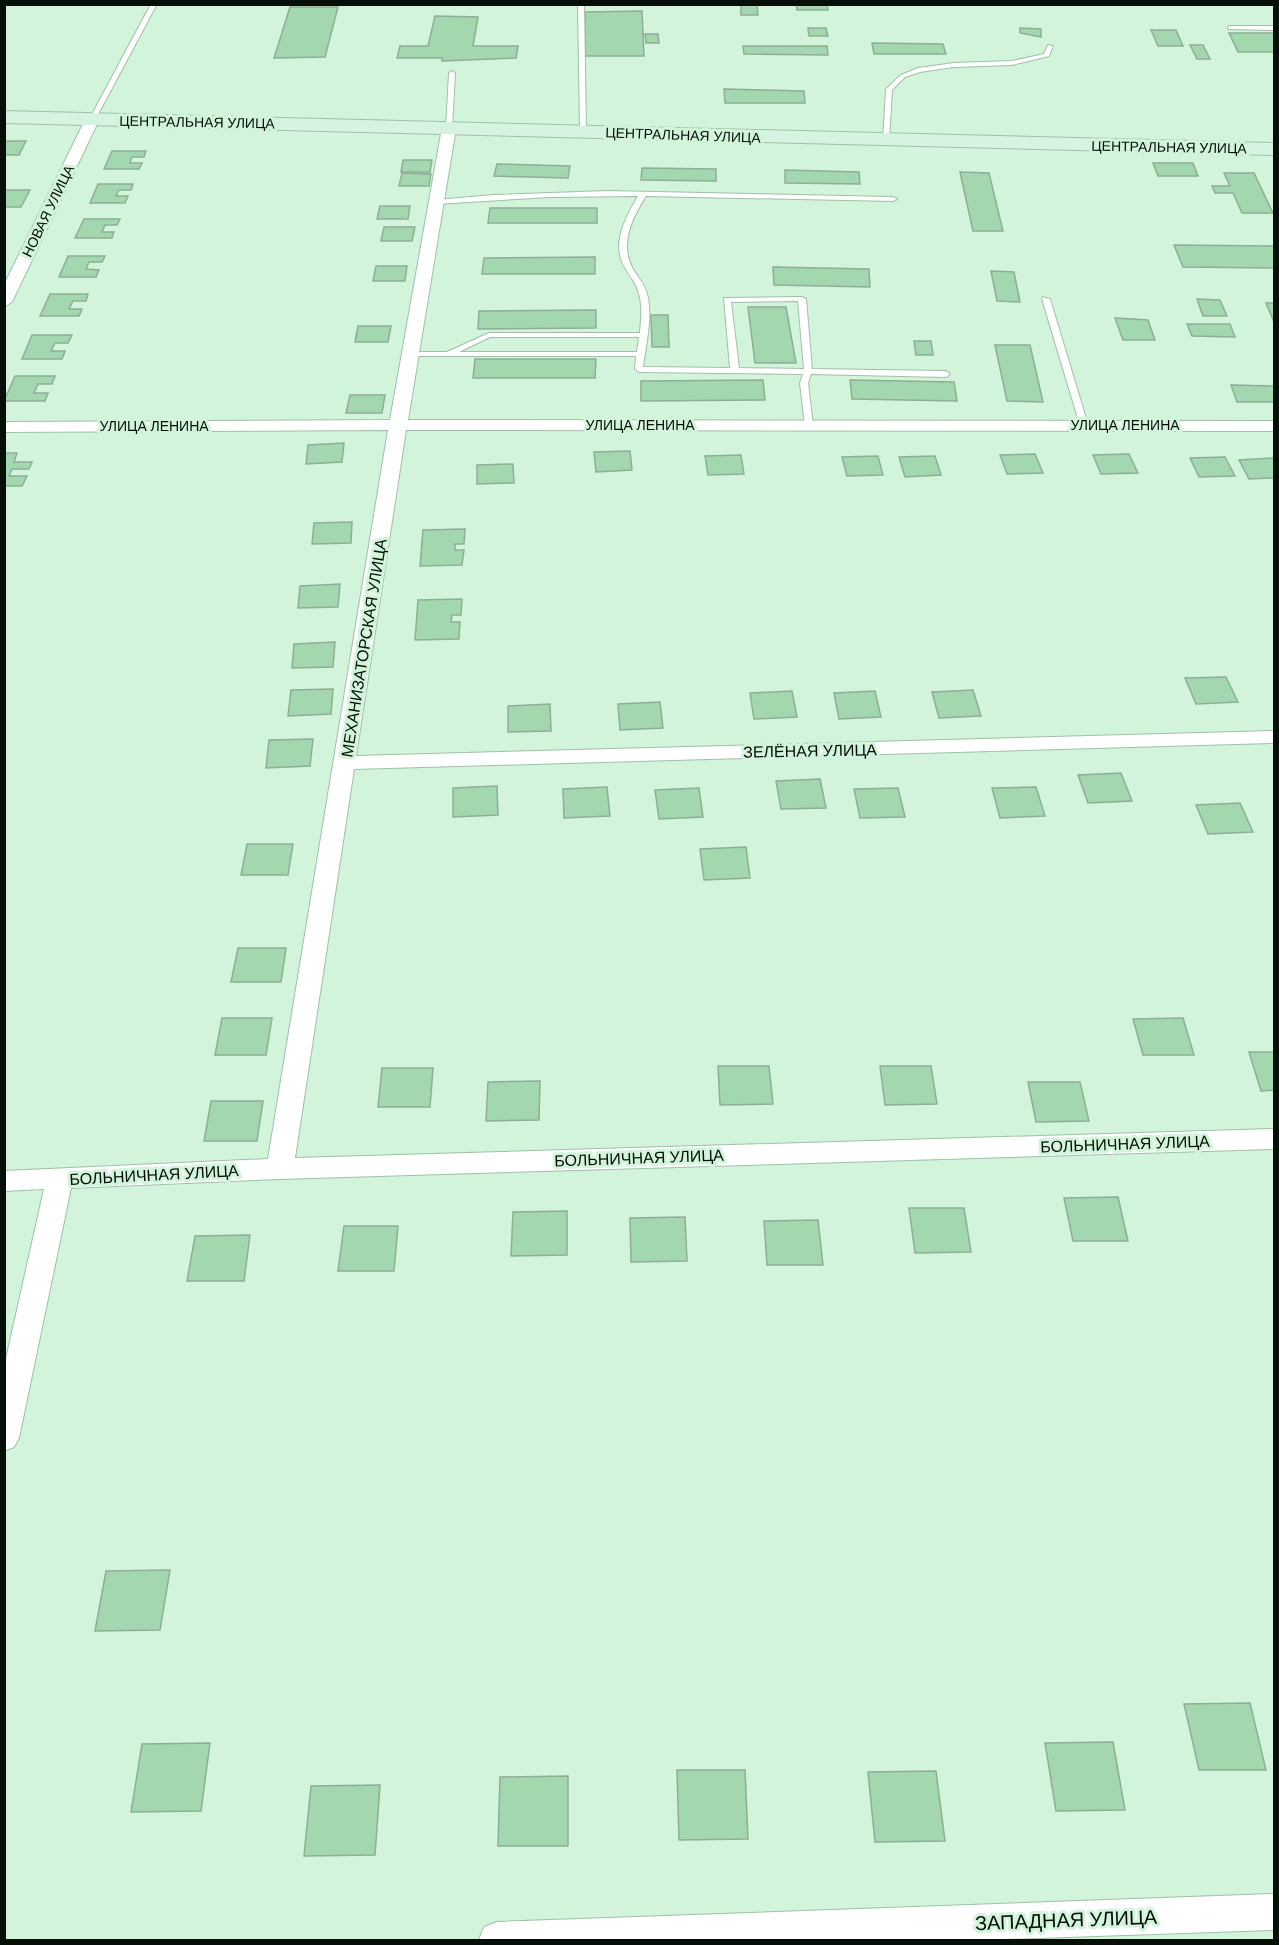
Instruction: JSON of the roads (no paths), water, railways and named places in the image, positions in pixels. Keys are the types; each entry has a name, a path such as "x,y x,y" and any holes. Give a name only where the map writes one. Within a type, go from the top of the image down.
{"street":[{"name":"ЦЕНТРАЛЬНАЯ УЛИЦА","path":"4,117 1275,149"},
{"name":"НОВАЯ УЛИЦА","path":"4,302 92,120"},
{"name":"МЕХАНИЗАТОРСКАЯ УЛИЦА","path":"280,1168 398,425 448,128"},
{"name":"УЛИЦА ЛЕНИНА","path":"4,427 1275,426"},
{"name":"ЗЕЛЁНАЯ УЛИЦА","path":"346,763 1275,737"},
{"name":"БОЛЬНИЧНАЯ УЛИЦА","path":"4,1181 280,1168 1275,1139"},
{"path":"4,1438 59,1180"},
{"name":"ЗАПАДНАЯ УЛИЦА","path":"497,1941 1275,1912"}],"lane":[{"path":"92,120 154,4"},
{"path":"581,4 583,132"},
{"path":"1230,28 1275,28"},
{"path":"886,140 890,89 902,77 918,71 1027,61 1047,55 1050,46"},
{"path":"448,128 452,73"},
{"path":"436,202 530,194 893,199"},
{"path":"643,194 629,216 623,236 624,258 630,271 641,283 645,304 639,369 946,374"},
{"path":"735,371 727,300 802,299 808,372 804,383 809,426"},
{"path":"1047,299 1084,425"},
{"path":"447,354 489,335 642,335"},
{"path":"411,354 640,354"}]}
